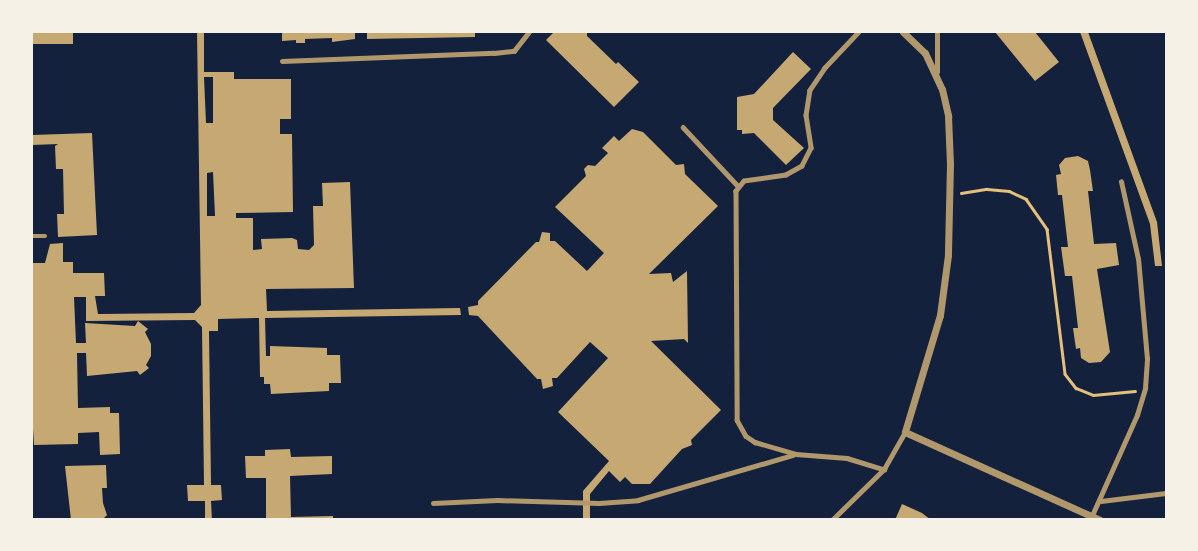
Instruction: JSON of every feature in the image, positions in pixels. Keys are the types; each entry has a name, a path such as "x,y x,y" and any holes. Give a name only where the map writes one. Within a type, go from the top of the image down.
{"street":[{"path":"903,32 917,43 937,75 948,116 950,194 948,255 940,316 905,432 1094,518"}],"lane":[{"path":"282,61 514,51 530,32"},
{"path":"859,32 825,68 810,90 806,116 811,148 802,166 786,175 752,179 738,186 735,196 734,234 737,420 746,436 796,454 847,458 884,469"},
{"path":"937,32 937,75"},
{"path":"683,127 738,186"},
{"path":"1094,518 1138,415 1145,388 1147,359 1138,259 1121,182"},
{"path":"32,236 46,236"},
{"path":"832,520 884,469 905,432"},
{"path":"433,503 519,500 599,503 638,500 796,454"},
{"path":"1100,501 1167,493"}],"path":[{"path":"950,194 987,189 1009,191 1026,199 1047,229 1065,374 1076,388 1093,395 1145,388"}],"building":[{"path":"32,32 73,32 73,44 32,44"},
{"path":"197,32 204,32 204,72 234,72 234,79 291,79 291,119 280,119 280,134 292,134 293,212 236,213 236,218 253,218 253,250 262,249 261,239 292,238 297,240 298,249 309,250 314,245 313,206 323,206 322,183 350,182 354,288 266,289 267,311 460,308 461,315 265,318 266,356 270,356 270,346 327,348 327,355 340,355 341,383 329,383 329,391 271,394 270,384 264,384 264,377 260,377 259,318 218,319 218,331 209,331 211,485 221,485 222,500 211,501 212,520 205,520 205,501 188,501 187,485 204,485 202,327 195,320 86,321 86,297 74,297 76,343 86,343 85,323 135,326 138,321 148,329 145,332 151,344 151,356 146,365 149,368 140,375 137,371 87,376 86,353 77,353 78,408 110,407 110,413 119,413 120,454 100,455 99,432 78,433 78,444 34,445 32,263 45,263 50,244 63,243 63,262 73,262 73,273 104,273 105,296 95,296 98,314 194,313 201,305","holes":["204,77 213,77 213,123 206,123","213,172 215,216 207,216 207,173"]},
{"path":"282,32 355,32 355,39 332,42 332,38 305,39 305,43 296,43 296,40 282,41"},
{"path":"367,32 475,32 475,37 367,39"},
{"path":"554,32 587,32 587,36 616,64 618,62 639,82 614,107 546,40"},
{"path":"995,32 1035,32 1059,62 1035,81"},
{"path":"1080,32 1088,32 1157,222 1162,266 1155,266 1150,224"},
{"path":"793,52 811,69 773,108 773,120 804,148 786,165 754,133 742,134 742,130 737,130 737,97 754,94"},
{"path":"632,129 643,132 676,165 684,164 685,174 718,206 649,274 671,273 673,282 687,271 688,343 684,339 651,341 721,410 691,440 692,445 682,449 650,484 632,484 625,477 620,482 609,471 590,494 590,520 583,520 583,491 609,461 558,412 608,358 590,342 557,378 552,378 553,386 543,389 541,379 537,379 478,316 469,315 468,307 478,305 478,301 539,242 542,232 550,233 550,241 555,241 587,271 604,253 555,207 586,176 584,169 588,165 595,166 608,153 602,148 614,136 619,141"},
{"path":"92,133 97,235 58,237 57,214 64,214 63,169 56,169 55,146 58,144 32,145 32,135"},
{"path":"1078,156 1088,161 1090,170 1093,191 1088,191 1094,244 1116,243 1119,265 1097,269 1110,352 1101,362 1089,363 1081,358 1080,348 1076,349 1073,328 1078,328 1072,276 1065,276 1061,247 1068,247 1062,195 1058,195 1056,175 1061,174 1059,165 1065,158"},
{"path":"290,449 291,457 332,456 332,474 290,476 291,517 333,516 333,520 266,520 266,478 246,478 245,456 265,456 265,450"},
{"path":"106,465 107,488 102,488 107,515 102,520 71,520 65,466"},
{"path":"902,504 922,513 931,520 895,520"}]}
